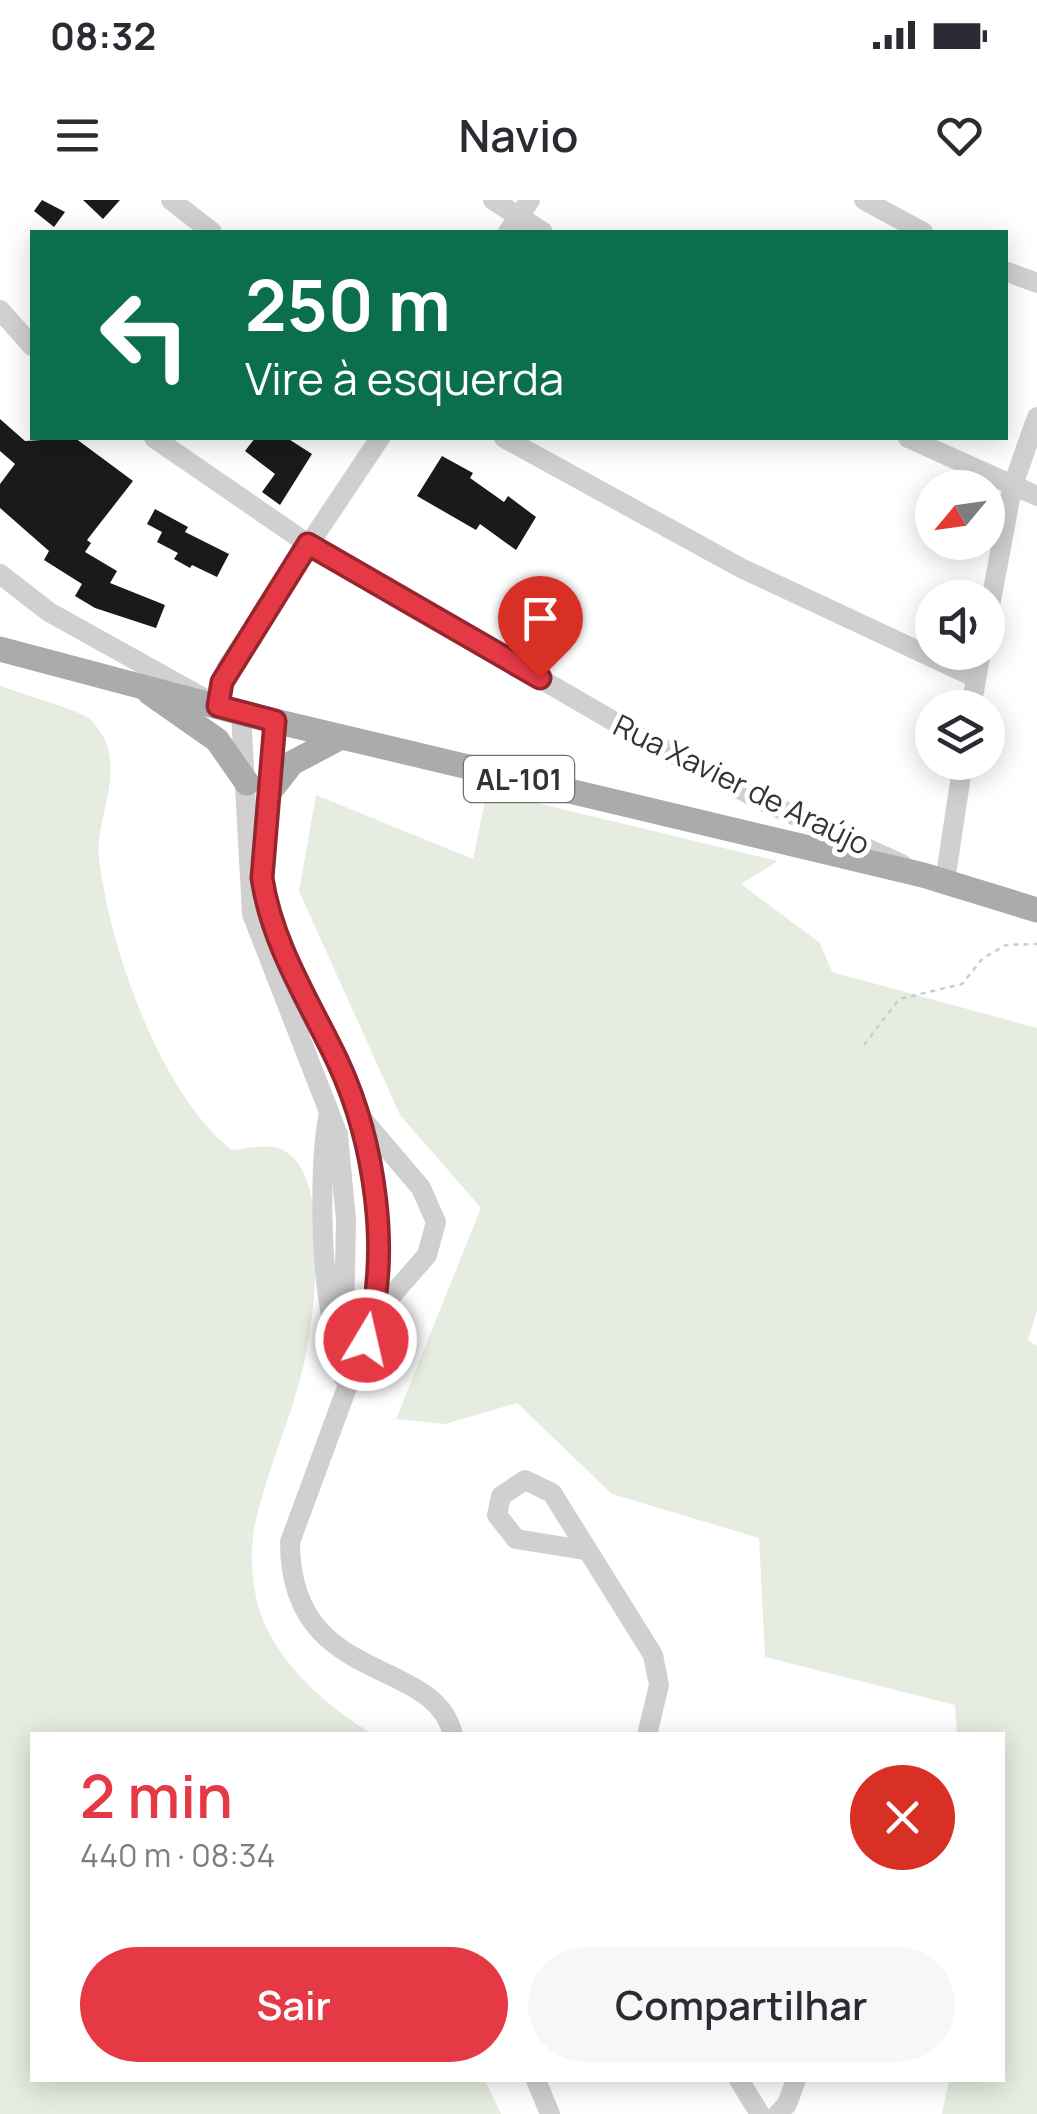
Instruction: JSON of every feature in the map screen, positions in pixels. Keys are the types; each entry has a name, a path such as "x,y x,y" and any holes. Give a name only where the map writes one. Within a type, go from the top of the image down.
{"main road":[{"name":"AL-101","path":"0,649 230,710 934,878 1037,910"},
{"path":"142,686 216,740 258,787 340,736"}],"street":[{"path":"170,200 209,230"},
{"path":"494,200 540,230"},
{"path":"864,200 919,230"},
{"path":"1008,271 1037,284"},
{"path":"0,310 30,344"},
{"path":"995,580 1012,488 1037,417"},
{"name":"Rua Xavier de Araújo","path":"157,440 308,544 638,736 760,800 934,878"},
{"path":"373,1317 377,1223 361,1119 274,930 262,878 258,787 230,710 227,668 379,440"},
{"path":"508,440 740,568 976,678"},
{"path":"912,440 1037,496"},
{"path":"0,574 49,612 230,710"},
{"path":"974,690 978,670"},
{"path":"275,721 258,787 252,914 330,1106 338,1135 346,1220 342,1389"},
{"path":"934,878 958,780"},
{"path":"361,1119 421,1188 436,1222 427,1255 373,1317 342,1389 290,1542 290,1574 299,1604 317,1630 342,1649 426,1696 442,1710 452,1732"},
{"path":"584,1550 659,1670 654,1732"},
{"path":"537,2082 550,2114"},
{"path":"740,2082 760,2114"},
{"path":"778,2114 795,2082"}],"path":[{"path":"864,1046 899,999 962,984 983,958 1006,945 1037,944"}],"shaded area":[{"path":"0,685 85,716 103,736 111,771 99,842 105,895 127,975 161,1057 206,1125 232,1150 278,1148 296,1161 308,1183 316,1245 308,1342 255,1524 253,1577 259,1609 281,1653 314,1690 369,1732 30,1732 30,2082 486,2082 501,2114 0,2114"},
{"path":"487,791 778,861 741,884 820,943 832,972 1037,1028 1037,1310 1028,1340 1037,1346 1037,2114 942,2114 949,2082 1005,2082 1005,1732 957,1732 955,1705 765,1657 759,1538 612,1494 517,1403 445,1424 396,1419 481,1208 400,1115 299,891 316,795 473,859"}],"building":[{"path":"42,200 65,212 54,227 34,211"},
{"path":"83,200 120,200 103,219"},
{"path":"0,419 25,441 78,440 133,481 87,540 91,543 85,552 117,571 110,583 165,605 156,628 95,608 75,596 82,584 44,560 49,551 0,508 0,484 15,464 0,451"},
{"path":"253,440 290,440 312,454 280,505 262,492 275,474 245,451"},
{"path":"442,456 473,473 470,478 504,502 508,496 536,517 516,550 480,524 476,530 417,496"},
{"path":"155,509 188,527 185,532 229,554 217,577 174,559 178,553 157,542 162,532 147,524"}],"route":[{"path":"366,1340 373,1317 377,1223 368,1144 350,1091 274,930 265,899 262,878 275,721 218,706 222,682 227,668 308,544 540,678"}]}
